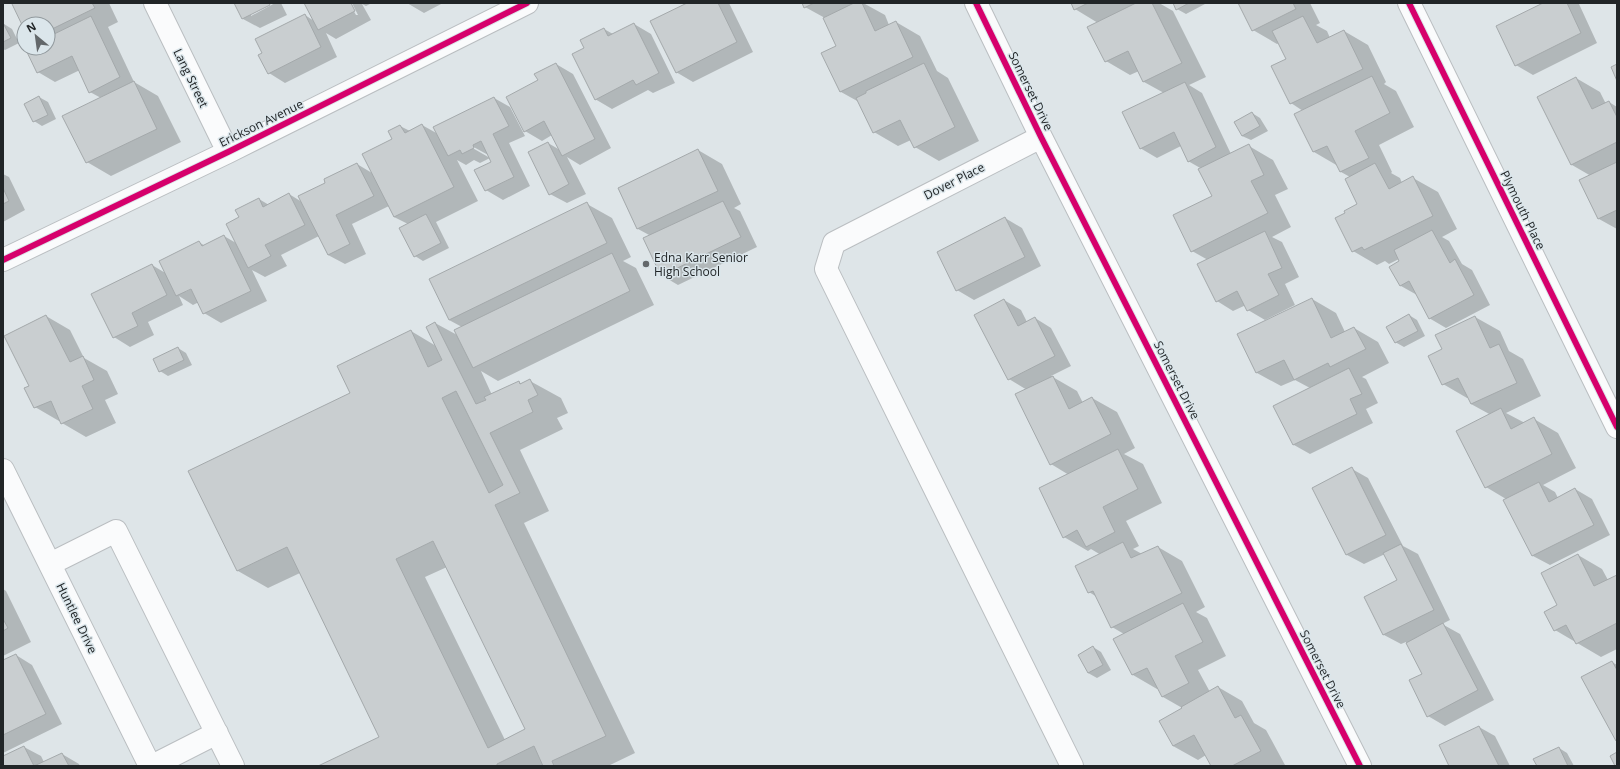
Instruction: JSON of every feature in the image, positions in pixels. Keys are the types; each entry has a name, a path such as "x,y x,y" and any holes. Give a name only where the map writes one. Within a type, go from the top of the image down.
{"street":[{"name":"Lang Street","path":"155,3 228,152"},
{"name":"Erickson Avenue","path":"3,260 228,152 527,3"},
{"name":"Somerset Drive","path":"976,3 1041,137 1356,765"},
{"name":"Plymouth Place","path":"1413,4 1617,427"},
{"name":"Dover Place","path":"1041,137 834,243 826,269 1072,766"},
{"name":"Huntlee Drive","path":"3,470 151,766"},
{"path":"50,564 116,531 233,766"},
{"path":"151,766 217,734"}],"building":[{"path":"92,3 95,8 56,27 56,16 18,16 12,4"},
{"path":"234,3 269,3 270,5 242,19"},
{"path":"304,3 351,3 355,11 318,30"},
{"path":"687,3 718,3 737,42 676,73 650,21"},
{"path":"802,3 814,3 804,8"},
{"path":"854,3 862,3 875,31 896,21 913,57 840,92 821,53 836,46 823,18"},
{"path":"1071,3 1088,3 1074,10"},
{"path":"1136,3 1152,3 1182,63 1143,82 1128,51 1105,62 1087,27"},
{"path":"1173,3 1189,3 1176,10"},
{"path":"1238,3 1293,3 1296,9 1252,31"},
{"path":"1543,3 1567,3 1581,33 1515,66 1496,26"},
{"path":"305,14 321,47 268,74 258,55 262,53 255,39"},
{"path":"91,16 120,77 89,93 72,56 37,73 29,56 56,56 56,33"},
{"path":"1303,16 1317,43 1344,30 1363,69 1290,104 1271,66 1286,59 1272,31"},
{"path":"3,23 11,38 3,42"},
{"path":"634,23 659,73 636,85 633,80 595,100 572,54 584,48 580,40 604,28 608,36"},
{"path":"556,63 595,139 562,156 544,121 524,132 506,97 538,80 534,74"},
{"path":"924,63 955,127 914,148 900,120 873,133 856,98 866,93 866,91"},
{"path":"1617,64 1617,81 1611,67"},
{"path":"1372,76 1390,113 1355,131 1369,158 1340,172 1327,146 1313,152 1294,114"},
{"path":"1576,77 1592,109 1609,101 1617,117 1617,142 1571,165 1537,97"},
{"path":"134,81 157,129 86,163 62,116"},
{"path":"1185,82 1216,147 1188,162 1174,132 1140,149 1122,112"},
{"path":"39,96 48,115 33,122 24,104"},
{"path":"494,97 509,126 493,134 514,177 485,191 474,170 491,162 481,141 473,145 474,148 462,154 460,150 448,156 433,127"},
{"path":"1252,112 1260,126 1242,136 1234,122"},
{"path":"422,124 454,187 394,217 362,154 392,139 388,131 400,125 405,133"},
{"path":"548,142 569,184 549,195 528,152"},
{"path":"1249,144 1264,175 1251,181 1268,213 1191,252 1173,215 1212,196 1198,169"},
{"path":"698,149 718,191 637,229 618,188"},
{"path":"1617,162 1617,210 1598,219 1579,180"},
{"path":"357,163 374,196 336,215 350,244 328,255 298,196 325,183 324,179"},
{"path":"1375,163 1389,189 1413,176 1433,216 1364,250 1362,247 1352,252 1335,218 1357,204 1345,179"},
{"path":"3,188 9,201 3,204"},
{"path":"289,193 305,225 265,245 271,256 248,268 226,224 239,217 235,210 259,198 263,207"},
{"path":"723,201 741,237 661,276 643,238"},
{"path":"587,202 607,243 449,320 429,279"},
{"path":"426,214 441,243 414,257 399,228"},
{"path":"1005,217 1025,257 956,291 937,252"},
{"path":"1432,230 1450,263 1455,259 1474,295 1429,319 1409,281 1400,286 1389,267 1399,261 1394,250"},
{"path":"1265,231 1282,268 1268,274 1279,295 1247,311 1237,291 1216,302 1197,264"},
{"path":"224,235 251,291 203,314 191,289 176,296 159,261 199,241 202,246"},
{"path":"612,253 630,291 473,368 454,330"},
{"path":"152,264 167,295 132,313 138,326 113,338 91,294"},
{"path":"1312,298 1331,338 1354,327 1366,349 1330,367 1328,363 1294,380 1284,360 1256,373 1237,334"},
{"path":"1004,299 1018,326 1035,317 1055,356 1008,380 974,315"},
{"path":"1409,314 1418,331 1395,343 1386,327"},
{"path":"46,315 70,362 83,356 94,380 82,386 93,409 61,424 51,401 34,408 24,388 29,386 4,336"},
{"path":"1475,316 1490,348 1499,344 1517,383 1471,404 1458,378 1442,385 1428,356 1442,349 1435,335"},
{"path":"435,322 476,404 486,400 484,397 519,381 520,384 530,379 538,395 528,400 533,412 490,433 520,493 495,505 606,736 552,761 554,766 543,766 534,746 497,764 497,766 318,766 379,737 287,547 237,571 188,471 350,393 337,366 411,330 428,367 442,360 426,327","holes":["456,391 503,485 489,493 442,398","433,541 525,729 488,748 396,559"]},
{"path":"178,347 184,360 159,372 153,359"},
{"path":"1349,368 1362,394 1350,399 1357,414 1293,445 1273,406"},
{"path":"1053,376 1069,409 1092,397 1111,434 1050,465 1015,394"},
{"path":"1501,408 1511,429 1534,417 1552,454 1485,488 1456,431"},
{"path":"1118,449 1138,489 1103,507 1115,532 1086,547 1077,530 1063,538 1039,488"},
{"path":"1352,467 1386,535 1346,555 1312,488"},
{"path":"1539,482 1549,502 1575,488 1594,525 1532,556 1503,500"},
{"path":"1123,542 1131,558 1158,546 1182,593 1111,628 1093,591 1088,593 1075,566"},
{"path":"1401,544 1434,610 1383,635 1364,597 1397,580 1383,553"},
{"path":"1578,554 1594,586 1617,575 1617,623 1576,644 1566,625 1554,631 1544,612 1557,605 1541,573"},
{"path":"1183,603 1203,642 1175,656 1189,683 1162,697 1147,668 1132,675 1113,639"},
{"path":"3,619 8,628 3,631"},
{"path":"1443,623 1478,690 1427,717 1409,680 1422,674 1406,643"},
{"path":"1093,646 1103,665 1088,673 1078,655"},
{"path":"16,654 46,714 3,735 3,660"},
{"path":"1612,661 1617,670 1617,741 1581,677"},
{"path":"1218,686 1235,718 1241,715 1261,751 1232,766 1211,766 1194,735 1173,746 1159,721"},
{"path":"1479,726 1499,766 1449,766 1439,745"},
{"path":"24,746 34,766 3,766 3,756"},
{"path":"1559,747 1568,766 1537,766 1533,759"},
{"path":"1617,752 1617,766 1615,766 1610,756"},
{"path":"62,753 69,766 34,766"}],"cycle path":[{"path":"3,260 228,152 527,3"},
{"path":"976,3 1041,137 1360,766"},
{"path":"1409,3 1617,427"}],"place":[{"name":"Edna Karr Senior High School","path":"646,264"}]}
